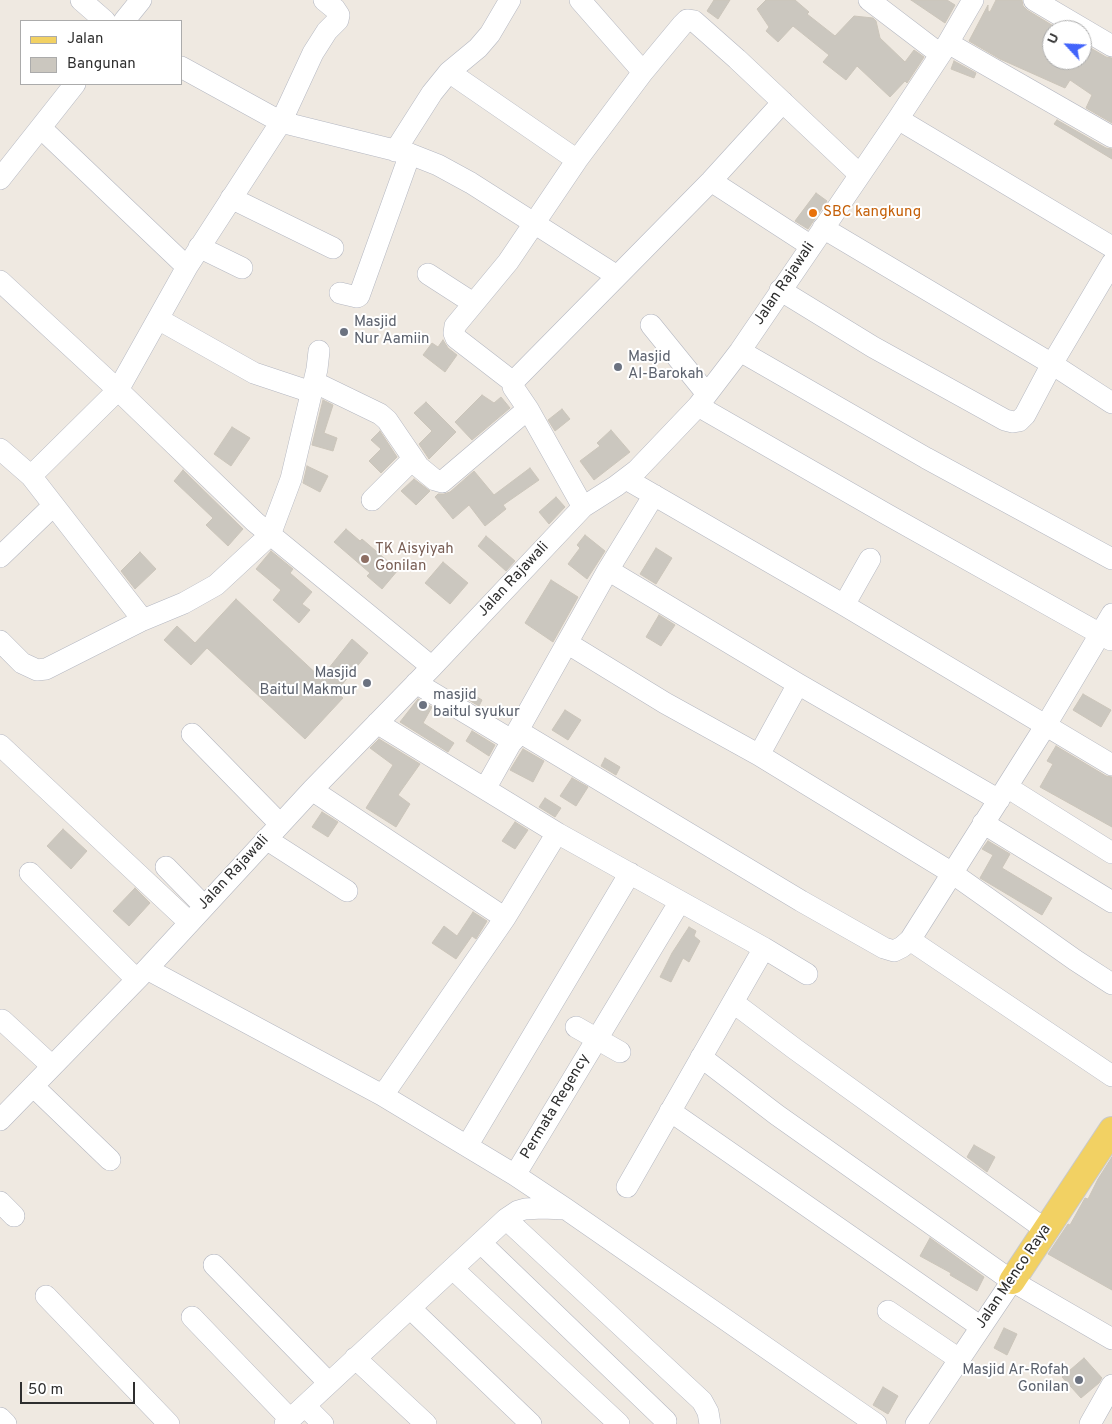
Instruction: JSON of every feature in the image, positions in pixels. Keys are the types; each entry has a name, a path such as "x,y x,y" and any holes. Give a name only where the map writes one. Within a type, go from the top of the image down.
{"main road":[{"name":"Jalan Menco Raya","path":"1012,1280 1112,1130"}],"street":[{"path":"81,0 104,20"},
{"path":"125,20 141,0"},
{"path":"31,476 118,390 199,247 281,122 313,53 338,20 339,15 335,9 324,0"},
{"path":"340,293 359,296 403,152 432,93 449,72 478,48 490,34 510,0"},
{"path":"580,0 643,72"},
{"path":"869,0 944,48 1112,137"},
{"name":"Jalan Rajawali","path":"0,1120 142,974 312,790 432,667 583,507 626,479 702,400 740,351 898,119 973,0"},
{"path":"1034,0 1112,46"},
{"path":"583,507 528,409 513,387 513,382 456,338 454,333 455,326 508,262 577,160 643,72 682,25 690,20 694,21 738,59 859,174"},
{"path":"182,67 281,122 403,152 438,165 471,183 617,276"},
{"path":"449,72 577,160"},
{"path":"0,179 74,85"},
{"path":"513,382 711,181 783,102"},
{"path":"898,119 1112,247"},
{"path":"41,128 187,267"},
{"path":"711,181 811,246"},
{"path":"231,198 332,248"},
{"path":"823,228 1052,364 1112,402"},
{"path":"199,247 242,268"},
{"path":"780,290 873,348 1005,420 1019,421 1025,415 1052,364 1112,263"},
{"path":"428,274 473,303"},
{"path":"0,281 118,390 254,522 432,667"},
{"path":"158,319 254,372 312,387 380,414 387,420 417,464 435,480 442,482 528,409"},
{"path":"651,326 702,400 888,515 1106,636"},
{"path":"0,641 22,663 37,670 46,669 216,585 270,535 291,479 319,350"},
{"path":"740,351 926,458 1112,560"},
{"path":"0,449 31,476 143,620"},
{"path":"372,500 409,463 417,464"},
{"path":"626,479 844,605 1112,765"},
{"path":"485,789 566,643 654,495"},
{"path":"0,556 53,506"},
{"path":"844,605 870,559"},
{"path":"608,570 798,684 1112,853"},
{"path":"416,683 516,736 801,901 884,948 894,951 910,940 1046,725 1106,636 1112,614"},
{"path":"566,643 665,703 759,755 952,873 1112,984"},
{"path":"759,755 798,684"},
{"path":"377,723 557,834 764,948 807,974"},
{"path":"192,734 280,824"},
{"path":"0,745 189,922"},
{"path":"312,790 505,918"},
{"path":"984,823 1112,902"},
{"path":"382,1095 505,918 557,834"},
{"path":"266,840 347,891"},
{"path":"166,867 204,906"},
{"path":"30,873 142,974 382,1095 467,1146 566,1209 876,1424"},
{"path":"467,1146 630,873"},
{"name":"Permata Regency","path":"512,1215 525,1199 520,1179 598,1039 676,908"},
{"path":"910,940 1112,1076"},
{"path":"627,1187 764,948"},
{"path":"734,1003 1046,1230"},
{"path":"2,1020 52,1066"},
{"name":"Permata Regency","path":"576,1027 620,1052"},
{"path":"701,1057 777,1115 1012,1280 1112,1339"},
{"path":"33,1086 110,1160"},
{"path":"670,1111 981,1327"},
{"path":"293,1416 512,1215 542,1208 566,1209"},
{"path":"512,1215 702,1402 708,1412 710,1424"},
{"path":"481,1243 666,1420"},
{"path":"214,1266 329,1383"},
{"path":"453,1269 619,1424"},
{"name":"Jalan Menco Raya","path":"916,1424 1012,1280"},
{"path":"46,1296 169,1424"},
{"path":"410,1308 531,1424"},
{"path":"888,1311 960,1359"},
{"path":"192,1317 293,1416 323,1424"},
{"path":"356,1358 426,1424"},
{"path":"1090,1424 1112,1385"},
{"path":"0,1418 6,1424"}],"building":[{"path":"714,0 730,0 718,19 707,11"},
{"path":"766,0 795,0 809,12 807,14 835,36 854,16 873,18 876,21 880,38 905,62 914,50 924,57 907,83 905,81 890,97 857,66 846,80 823,62 829,55 793,26 778,42 766,31 769,27 757,9"},
{"path":"911,0 947,0 955,5 945,23"},
{"path":"996,0 1022,0 1023,6 1027,10 1044,20 1042,70 1092,70 1092,49 1106,57 1112,58 1112,123 1086,108 1092,95 1070,80 1065,88 1000,59 969,41 988,5 988,11 990,12"},
{"path":"954,61 976,73 974,78 951,69"},
{"path":"1057,120 1106,148 1112,149 1112,159 1054,124"},
{"name":"SBC kangkung","path":"816,193 827,201 808,229 795,221"},
{"path":"443,340 448,348 457,355 445,372 423,355 432,343 438,347"},
{"path":"482,395 494,403 501,397 510,408 472,440 455,422"},
{"path":"323,400 333,405 324,433 337,438 333,451 312,445"},
{"path":"426,402 456,432 429,459 419,444 432,431 414,413"},
{"path":"562,409 570,419 555,431 548,420"},
{"path":"232,427 250,438 231,466 214,454"},
{"path":"611,430 630,452 594,480 580,461 600,446 597,443"},
{"path":"380,431 397,457 381,473 369,461 381,449 371,440"},
{"path":"307,466 328,476 320,492 303,483"},
{"path":"530,468 539,480 503,505 506,509 485,526 469,505 453,519 435,497 438,494 450,492 474,471 494,495"},
{"path":"183,470 243,529 228,546 206,525 213,518 174,481"},
{"path":"414,479 430,491 416,505 401,491"},
{"path":"556,497 565,507 549,524 539,512"},
{"path":"346,529 360,541 362,539 398,570 382,589 367,576 370,573 334,542"},
{"path":"585,535 605,551 587,579 568,564 580,548 577,545"},
{"path":"486,536 515,561 506,571 478,546"},
{"path":"656,548 672,558 656,584 640,574"},
{"path":"271,551 293,569 290,573 312,592 302,604 310,610 299,623 273,600 281,590 256,569"},
{"path":"140,552 156,569 135,589 121,571"},
{"path":"443,562 468,583 450,604 425,583"},
{"path":"551,580 578,597 553,642 525,623"},
{"path":"236,599 321,678 352,639 368,653 336,692 343,698 305,739 207,648 191,665 164,640 177,626 195,643"},
{"path":"659,615 675,625 661,646 646,637"},
{"path":"464,689 482,700 479,706 460,695"},
{"path":"1083,694 1111,710 1101,727 1073,710"},
{"path":"418,699 432,707 423,723 454,743 448,752 400,722"},
{"path":"565,710 581,720 568,740 552,730"},
{"path":"472,731 495,745 489,756 466,741"},
{"path":"379,739 420,764 398,795 410,804 396,827 366,808 393,765 370,748"},
{"path":"1056,746 1106,776 1112,777 1112,827 1040,787 1053,764 1047,761"},
{"path":"523,749 544,761 533,782 510,770"},
{"path":"605,758 620,767 616,775 601,766"},
{"path":"572,778 588,787 576,806 560,796"},
{"path":"545,798 561,808 555,817 539,807"},
{"path":"322,812 338,822 328,837 312,827"},
{"path":"515,822 528,830 515,849 502,841"},
{"path":"63,829 87,851 71,869 47,846"},
{"path":"988,841 1010,854 1002,868 1052,898 1042,915 980,878 993,855 982,849"},
{"path":"135,888 150,903 129,926 113,911"},
{"path":"473,912 487,921 476,939 472,936 456,959 432,943 444,926 457,936"},
{"path":"689,927 696,931 694,936 700,941 689,962 683,958 671,982 660,977 672,953"},
{"path":"974,1145 995,1157 987,1172 967,1157"},
{"path":"1112,1157 1112,1290 1048,1254 1068,1224 1070,1225 1085,1198 1088,1199"},
{"path":"930,1238 984,1277 977,1291 950,1275 951,1273 920,1256"},
{"path":"1004,1328 1017,1334 1007,1355 994,1348"},
{"path":"1084,1358 1102,1378 1099,1383 1081,1398 1062,1377"},
{"path":"883,1387 898,1396 888,1414 873,1405"}],"place":[{"name":"SBC kangkung","path":"813,213"},
{"name":"Masjid Nur Aamiin","path":"344,332"},
{"name":"Masjid Al-Barokah","path":"618,367"},
{"name":"TK Aisyiyah Gonilan","path":"365,559"},
{"name":"Masjid Baitul Makmur","path":"367,683"},
{"name":"masjid baitul syukur","path":"423,705"},
{"name":"Masjid Ar-Rofah Gonilan","path":"1079,1380"}]}
